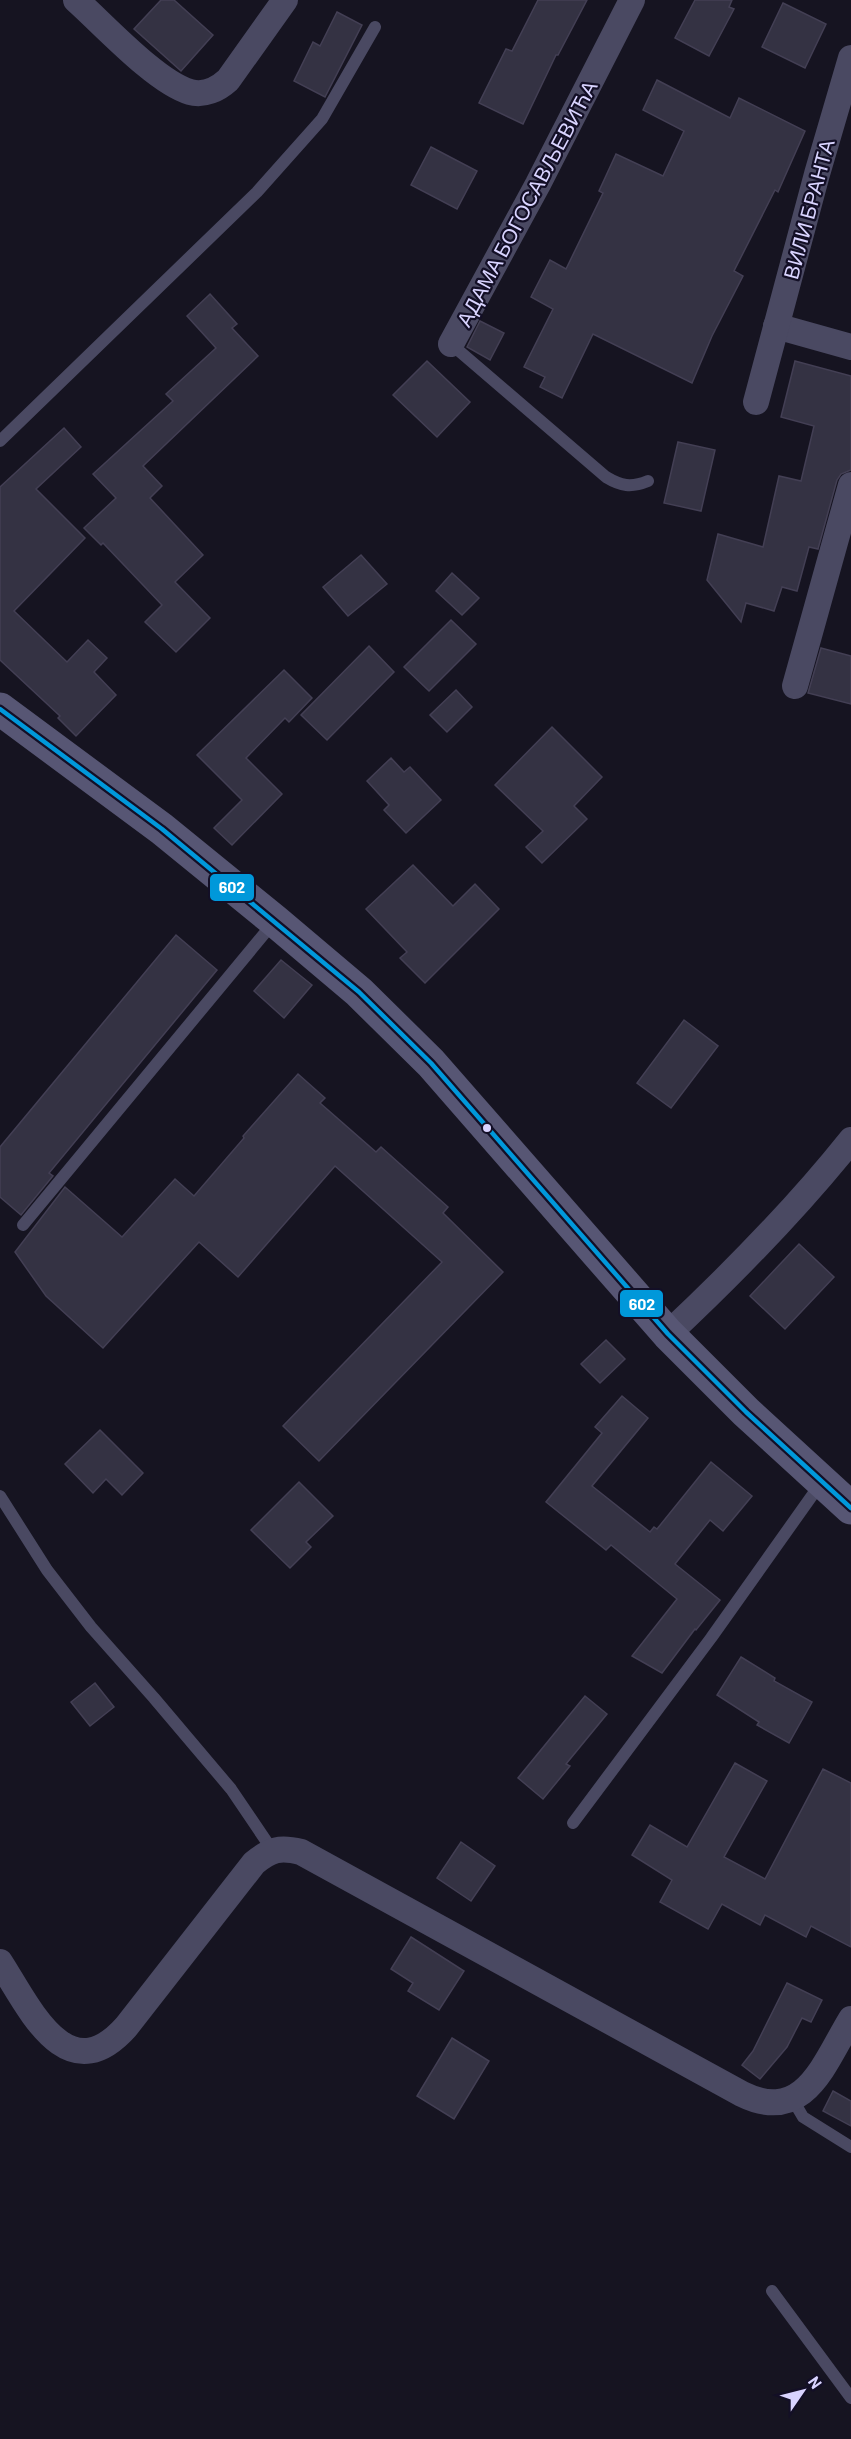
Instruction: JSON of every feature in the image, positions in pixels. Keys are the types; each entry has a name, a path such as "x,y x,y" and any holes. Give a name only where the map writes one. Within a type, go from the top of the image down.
{"street":[{"path":"76,0 151,68 170,82 191,92 212,91 228,80 285,0"},
{"name":"АДАМА БОГОСАВЉЕВИЋА","path":"451,344 538,184 632,0"},
{"name":"ВИЛИ БРАНТА","path":"756,402 817,174 851,58"},
{"path":"776,326 851,347"},
{"path":"795,686 851,485"},
{"path":"0,709 162,829 359,992 431,1063 668,1334 746,1412 851,1508"},
{"path":"668,1334 732,1273 825,1172 851,1140"},
{"path":"0,1962 41,2025 56,2042 75,2051 97,2050 111,2042 126,2028 254,1863 273,1851 286,1848 301,1852 752,2099 764,2103 793,2100 809,2088 851,2019"}],"lane":[{"path":"0,441 257,192 294,152 322,119 375,27"},
{"name":"АДАМА БОГОСАВЉЕВИЋА","path":"451,344 606,477 621,485 635,486 648,482"},
{"path":"23,1225 275,921"},
{"path":"573,1823 711,1638 821,1482"},
{"path":"0,1496 47,1570 91,1627 231,1789 273,1851"},
{"path":"793,2100 803,2118 851,2147"},
{"path":"772,2291 851,2398"}],"building":[{"path":"161,0 174,0 213,35 181,71 134,29"},
{"path":"538,0 587,0 556,55 523,124 479,103 506,49 512,51"},
{"path":"695,0 732,0 729,7 734,9 709,56 675,38"},
{"path":"783,3 826,24 805,68 762,47"},
{"path":"337,12 362,25 325,97 294,81 313,42 320,46"},
{"path":"657,80 730,118 739,98 805,131 778,192 775,190 734,271 743,276 712,336 692,383 593,334 562,398 540,387 545,377 524,367 553,309 531,297 550,260 566,269 603,193 599,191 616,154 663,176 684,131 643,110"},
{"path":"431,147 477,171 457,209 411,185"},
{"path":"210,294 237,324 232,328 258,356 143,466 162,486 150,498 203,555 175,582 210,618 176,652 145,622 162,605 103,543 101,545 84,528 116,498 93,474 173,401 166,394 216,348 187,316"},
{"path":"480,321 504,333 490,360 467,347"},
{"path":"427,361 470,402 437,437 393,395"},
{"path":"795,361 851,376 851,470 841,474 837,480 818,549 809,547 797,591 782,587 774,611 746,603 741,622 707,580 718,534 763,547 779,476 801,481 814,426 781,417"},
{"path":"64,428 81,447 36,489 85,538 14,611 67,662 88,640 107,658 94,672 116,695 76,736 58,718 60,716 0,660 0,487"},
{"path":"678,442 715,450 701,511 664,503"},
{"path":"361,555 387,584 348,616 323,587"},
{"path":"452,573 479,598 462,615 436,591"},
{"path":"451,620 476,644 429,691 404,667"},
{"path":"369,646 394,672 327,740 301,715"},
{"path":"821,648 851,656 851,704 808,693"},
{"path":"284,670 312,698 289,722 285,718 246,758 282,794 232,845 214,828 242,800 197,755"},
{"path":"456,690 472,707 447,732 430,715"},
{"path":"552,727 602,777 574,806 587,819 542,863 526,847 543,831 495,785"},
{"path":"391,758 404,772 410,767 441,800 406,833 384,810 389,805 367,781"},
{"path":"413,865 453,906 475,884 499,909 425,983 400,958 407,952 366,909"},
{"path":"176,935 217,970 49,1173 53,1176 21,1215 0,1197 0,1147"},
{"path":"281,960 312,985 284,1018 254,991"},
{"path":"684,1020 718,1046 671,1108 637,1083"},
{"path":"298,1074 325,1098 320,1103 376,1152 381,1147 448,1207 443,1213 503,1272 319,1461 283,1426 442,1262 335,1166 238,1277 199,1242 103,1348 46,1296 15,1252 65,1187 122,1237 175,1179 194,1196"},
{"path":"799,1244 834,1277 785,1329 750,1296"},
{"path":"606,1340 625,1359 600,1383 581,1364"},
{"path":"622,1396 648,1418 592,1486 650,1532 654,1527 657,1529 711,1462 752,1496 723,1531 710,1520 675,1564 720,1600 662,1673 632,1656 677,1599 611,1545 606,1550 546,1502 602,1433 595,1427"},
{"path":"100,1430 143,1473 122,1495 106,1479 93,1493 65,1464"},
{"path":"299,1482 333,1516 306,1542 311,1547 290,1568 251,1530"},
{"path":"741,1657 775,1678 774,1681 812,1702 789,1743 757,1725 759,1722 717,1695"},
{"path":"95,1683 114,1707 90,1726 71,1702"},
{"path":"585,1696 607,1714 566,1764 570,1766 543,1799 518,1778"},
{"path":"735,1763 767,1781 724,1857 765,1879 823,1769 851,1783 851,1947 811,1926 806,1937 765,1915 760,1925 722,1904 708,1929 660,1902 672,1880 632,1855 650,1825 687,1847"},
{"path":"461,1842 495,1866 471,1901 437,1878"},
{"path":"411,1937 464,1971 439,2010 408,1991 413,1983 391,1969"},
{"path":"787,1983 822,2000 811,2022 802,2018 787,2047 760,2079 742,2065 753,2051"},
{"path":"452,2038 489,2061 454,2119 417,2096"},
{"path":"833,2091 851,2101 851,2126 823,2111"}],"transit line":[{"name":"602","path":"0,709 162,829 359,992 431,1063 668,1334 746,1412 851,1508"}]}
